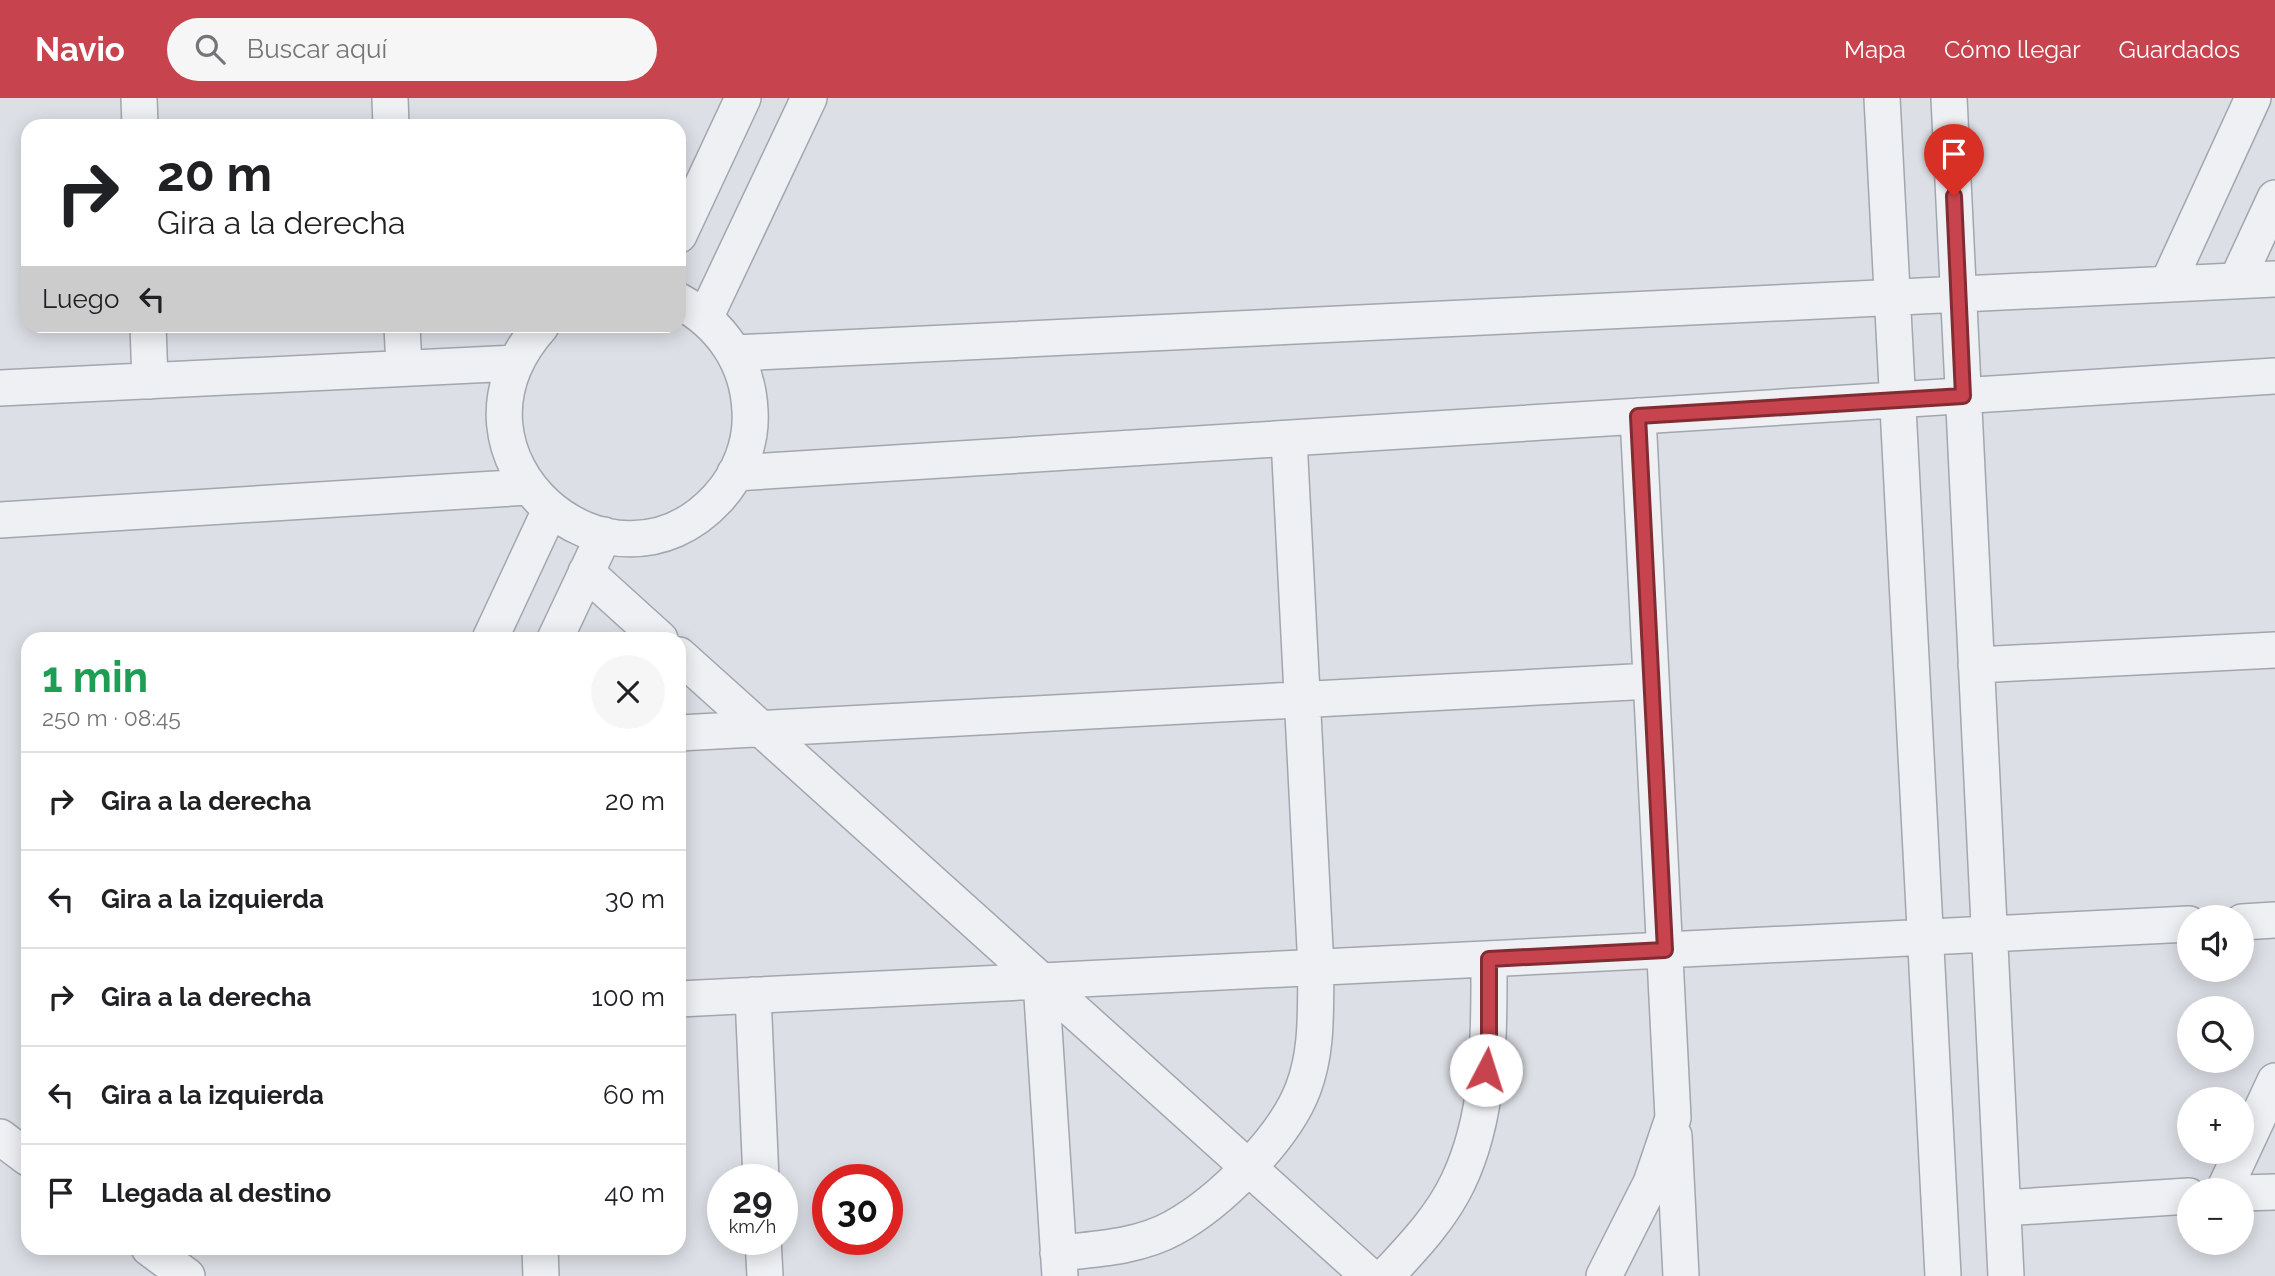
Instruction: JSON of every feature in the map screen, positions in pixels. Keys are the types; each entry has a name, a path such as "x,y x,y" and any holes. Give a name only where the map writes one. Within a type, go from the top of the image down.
{"street":[{"path":"139,98 140,119"},
{"path":"390,98 391,119"},
{"path":"686,220 743,98"},
{"path":"535,333 514,363 504,405 510,453 539,498 573,525 604,535 645,537 669,531 711,506 736,473 747,444 751,419 750,394 735,353 719,330 692,310 809,98"},
{"path":"1882,98 1943,1276"},
{"path":"1949,98 2006,1276"},
{"path":"2168,284 2253,98"},
{"path":"2237,281 2275,198"},
{"path":"735,353 2275,279"},
{"path":"148,333 150,381"},
{"path":"402,333 404,369"},
{"path":"0,388 514,363"},
{"path":"736,473 2275,376"},
{"path":"1638,416 1681,1276"},
{"path":"1041,981 1059,1264 1172,1229 1221,1194 1271,1143 1303,1090 1315,1039 1316,968 1289,439"},
{"path":"0,520 539,498"},
{"path":"492,632 539,498"},
{"path":"558,632 604,535"},
{"path":"586,572 652,632"},
{"path":"1976,665 2275,650"},
{"path":"686,661 1369,1276"},
{"path":"686,733 1651,681"},
{"path":"2254,921 2275,920"},
{"path":"686,999 2177,925"},
{"path":"1386,1276 1428,1231 1458,1182 1480,1122 1489,1044 1489,959"},
{"path":"753,995 760,1164"},
{"path":"2230,1178 2275,1080"},
{"path":"1604,1276 1651,1183 1673,1118"},
{"path":"0,1137 21,1153"},
{"path":"2254,1193 2275,1192"},
{"path":"2003,1208 2177,1197"},
{"path":"158,1255 187,1276"},
{"path":"540,1255 541,1276"},
{"path":"764,1255 765,1276"}],"route":[{"path":"1486,1070 1489,1044 1489,959 1665,950 1638,416 1963,396 1954,196"}]}
